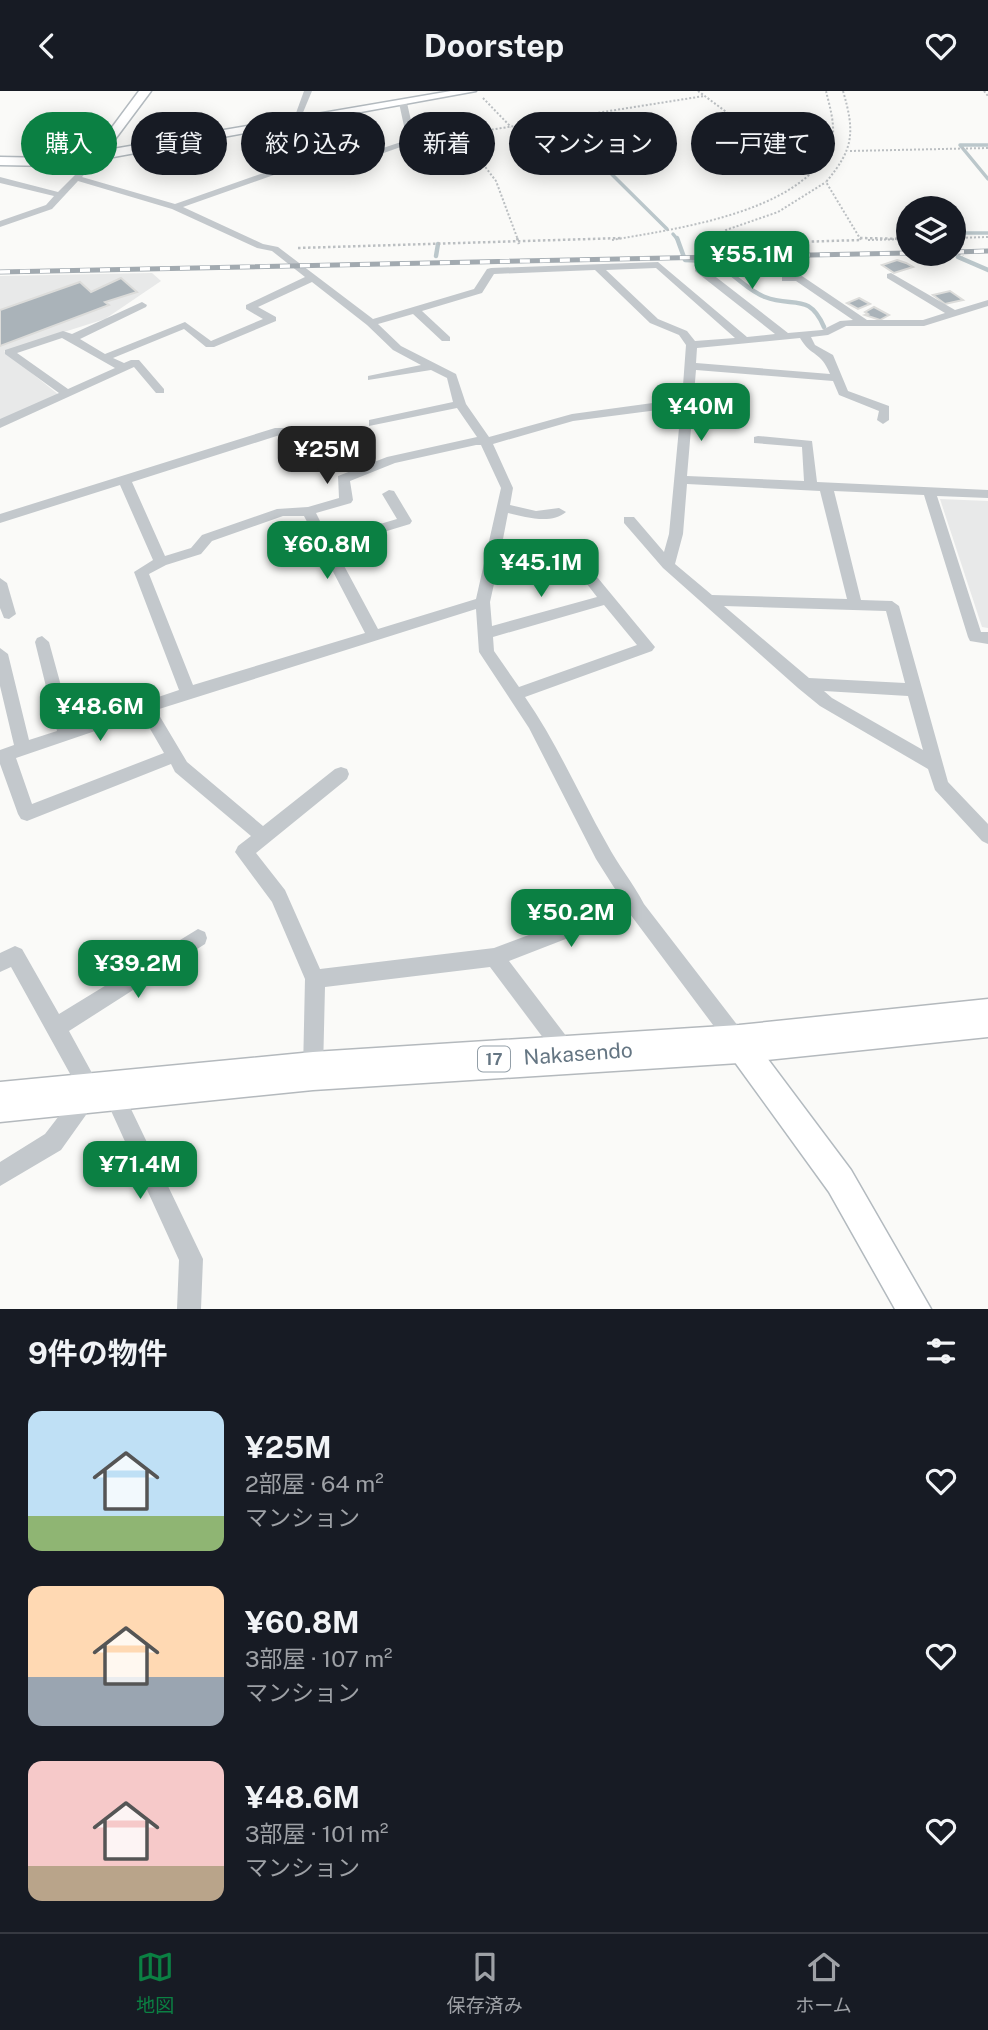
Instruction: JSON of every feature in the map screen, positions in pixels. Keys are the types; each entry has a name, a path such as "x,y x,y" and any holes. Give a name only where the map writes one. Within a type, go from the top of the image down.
{"highway":[{"name":"Nakasendo","path":"0,1102 313,1070 739,1044 988,1018"}],"street":[{"path":"117,129 145,91"},
{"path":"299,112 308,91"},
{"path":"349,112 470,91"},
{"path":"403,103 405,112"},
{"path":"117,152 241,131"},
{"path":"175,207 315,158 378,152 399,145"},
{"path":"0,161 21,161"},
{"path":"0,224 48,207 80,175"},
{"path":"77,178 175,207 260,246 275,249 371,323 397,348 452,376 460,404 486,442 507,488 484,603 487,652 551,753 602,853 634,904 840,1181 890,1263 914,1309"},
{"path":"0,180 60,195"},
{"path":"0,191 13,183"},
{"path":"371,323 478,291 491,271 658,265 745,341"},
{"path":"598,268 654,321 683,333 692,345 676,534 668,565"},
{"path":"699,269 786,337"},
{"path":"891,276 951,312"},
{"path":"104,358 184,325 209,345 272,319 250,307 312,278"},
{"path":"786,279 798,278 863,322"},
{"path":"692,345 824,333 844,323 909,325 988,303"},
{"path":"71,339 142,305"},
{"path":"414,309 446,339"},
{"path":"68,394 9,352 63,334 124,368"},
{"path":"804,335 811,347 829,357 843,393 885,409 883,420"},
{"path":"0,424 135,362 160,391"},
{"path":"372,378 432,366"},
{"path":"691,366 837,378"},
{"path":"188,693 141,572 161,562 196,551 207,538 282,512 309,511 346,500 343,479 391,460 476,441 486,442 572,418 688,402"},
{"path":"373,423 460,404"},
{"path":"0,519 279,431"},
{"path":"758,440 808,443 855,604"},
{"path":"681,480 988,494"},
{"path":"125,481 161,562"},
{"path":"929,492 975,637 988,638"},
{"path":"327,544 405,521 389,494"},
{"path":"504,508 536,515 559,512"},
{"path":"309,511 374,636"},
{"path":"629,520 668,565 803,684 826,702 935,765"},
{"path":"489,571 567,559 578,563 647,647 516,694"},
{"path":"0,583 9,614"},
{"path":"485,634 607,599"},
{"path":"709,600 892,606 941,785 988,837"},
{"path":"10,754 188,693 484,603"},
{"path":"42,642 66,735"},
{"path":"0,654 10,754 27,814 174,756"},
{"path":"803,684 914,690"},
{"path":"146,707 181,767 264,837"},
{"path":"313,1070 315,978 279,896 244,852 341,774"},
{"path":"315,978 494,957 634,904"},
{"path":"56,1028 198,938"},
{"path":"0,963 15,955 56,1028 101,1090 191,1259 189,1309"},
{"path":"494,957 568,1054"},
{"path":"0,1175 53,1142 101,1090"}],"path":[{"path":"476,91 509,125"},
{"path":"698,91 728,112"},
{"path":"826,91 831,112"},
{"path":"843,91 852,124 850,151 826,182 778,212 726,230 720,237 736,244 896,239"},
{"path":"984,91 988,96"},
{"path":"604,112 704,96"},
{"path":"850,151 988,148"},
{"path":"490,175 509,208 519,244"},
{"path":"275,249 605,241 684,229 754,208 808,175"},
{"path":"826,182 861,240"},
{"path":"966,238 988,237"}],"shaded area":[{"path":"152,273 161,281 105,319 4,351 59,395 0,422 0,276"},
{"path":"940,499 988,501 988,628 982,627"}],"building":[{"path":"896,260 896,266 913,267 894,273 882,265"},
{"path":"121,278 137,292 105,302 109,305 0,346 0,310 80,282 91,292"},
{"path":"950,291 963,300 945,304 933,295"},
{"path":"859,298 870,304 858,309 847,303"},
{"path":"874,307 889,315 880,320 865,315 868,314 865,312"}],"waterway":[{"path":"988,145 960,145 988,179"},
{"path":"612,175 667,229"},
{"path":"966,233 988,233"},
{"path":"673,234 678,239"},
{"path":"678,239 685,260 709,261 719,268"},
{"path":"436,256 438,244"},
{"path":"966,260 988,270"},
{"path":"728,272 760,295 806,305 818,316 824,327"}],"railway":[{"path":"966,252 988,251"},
{"path":"0,272 896,253"}]}
